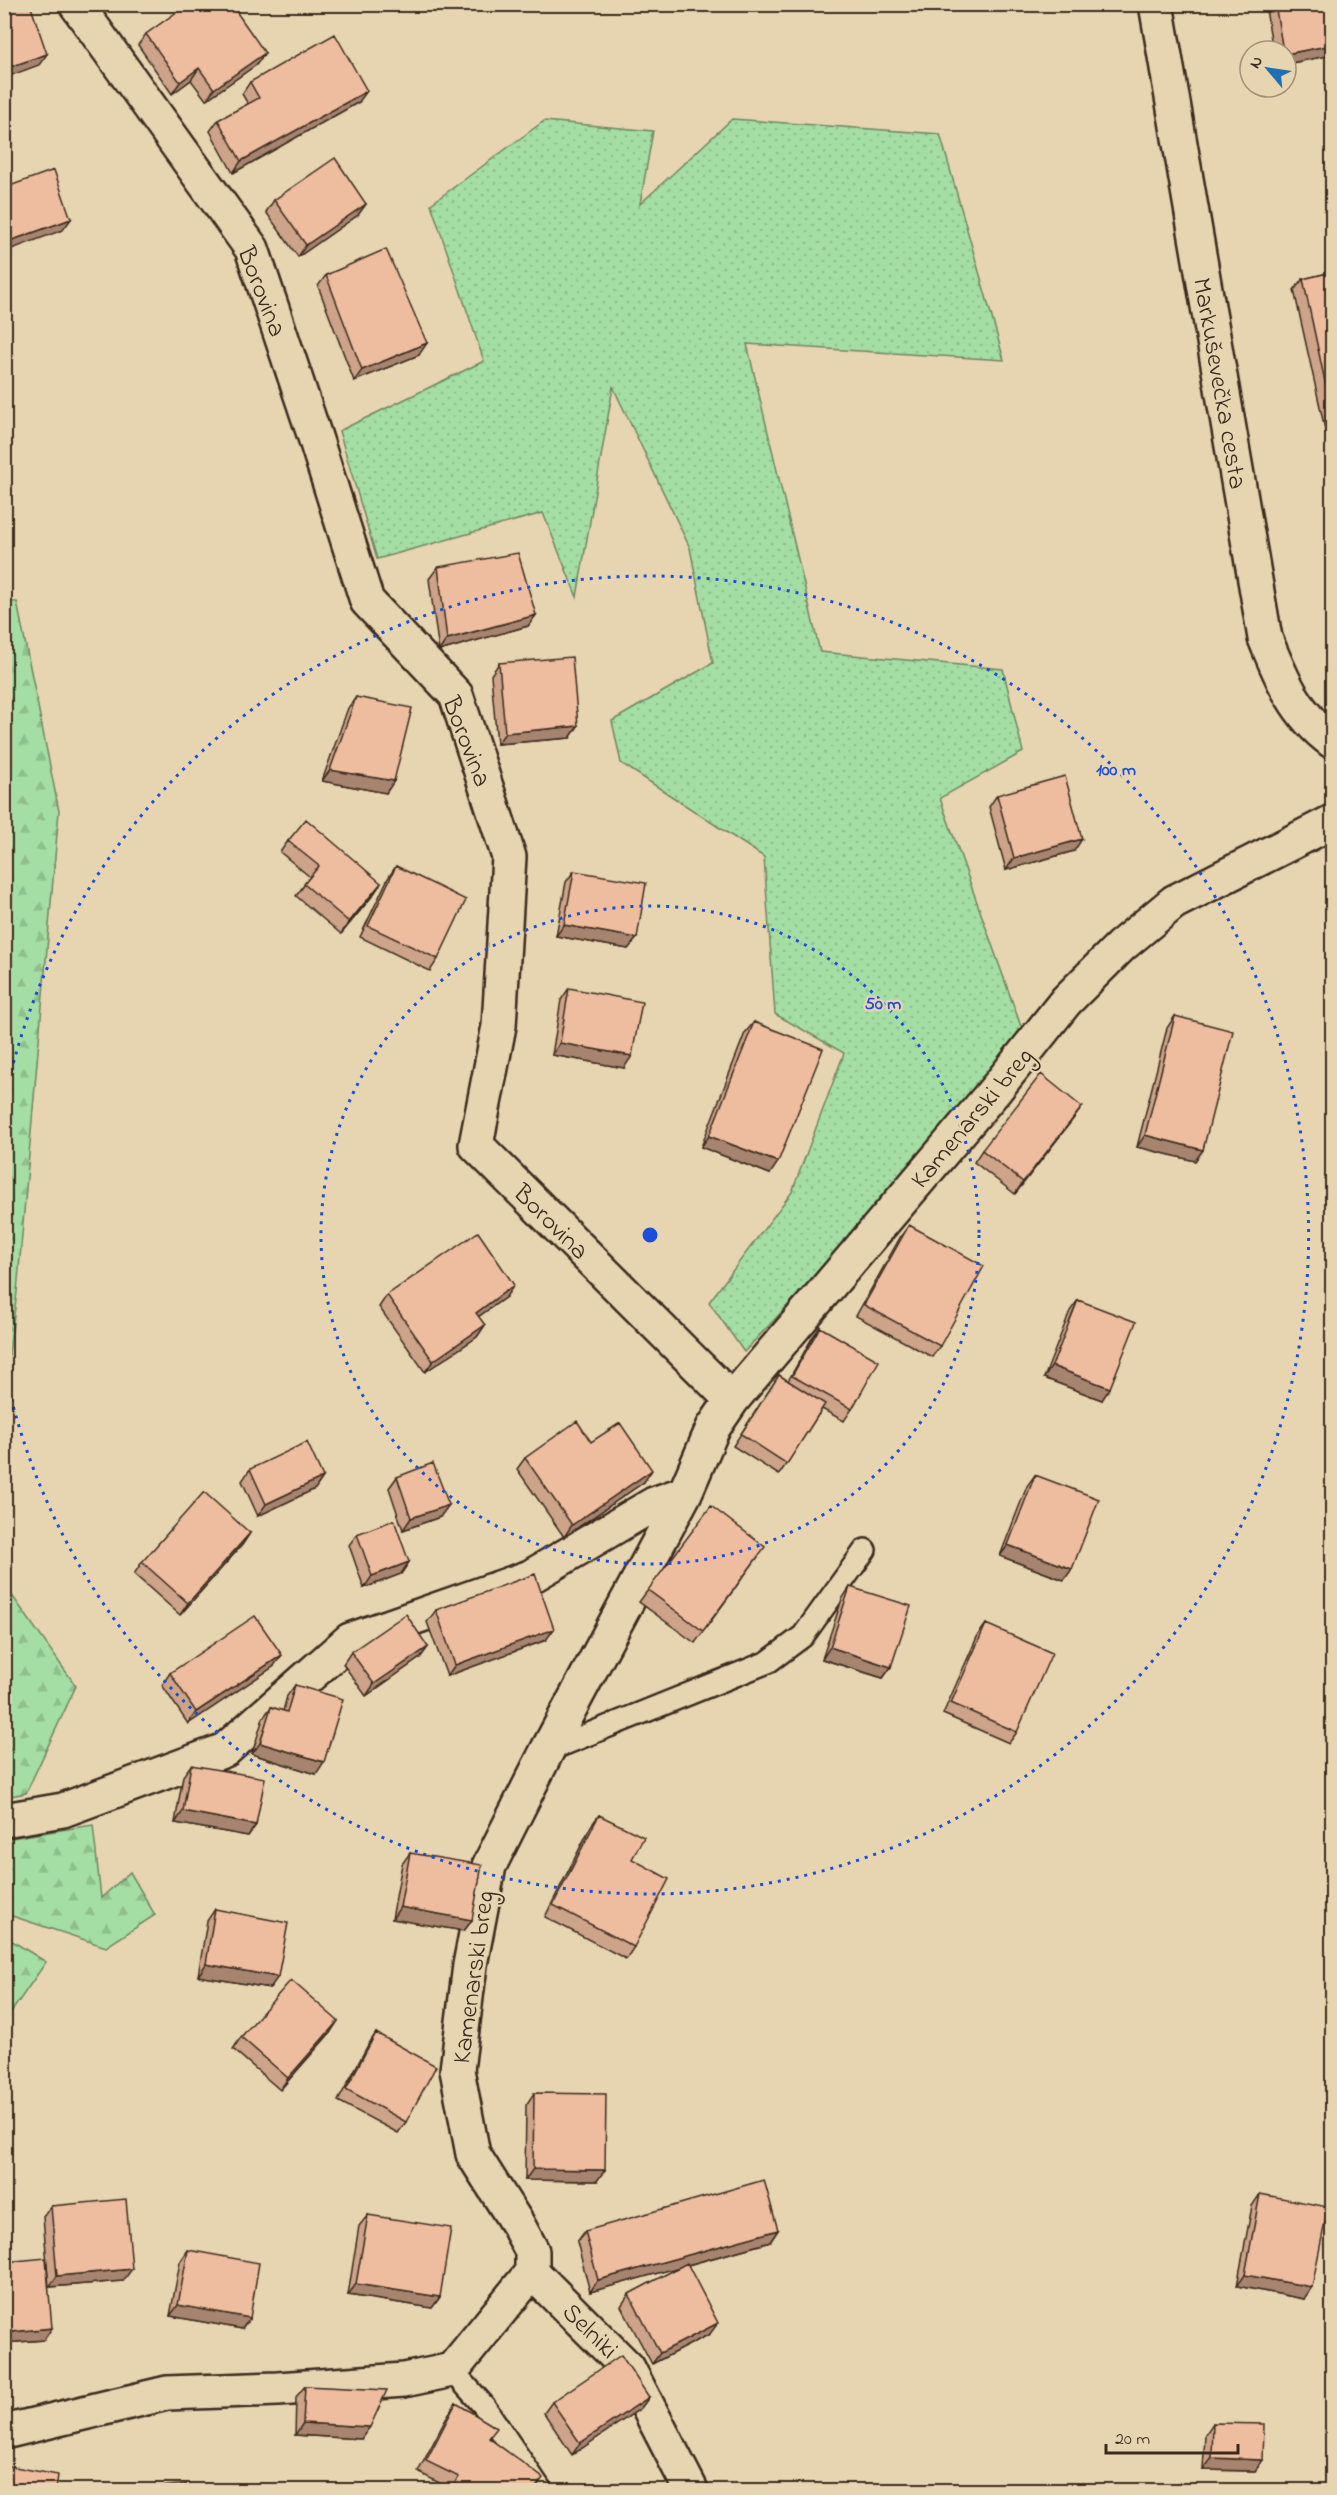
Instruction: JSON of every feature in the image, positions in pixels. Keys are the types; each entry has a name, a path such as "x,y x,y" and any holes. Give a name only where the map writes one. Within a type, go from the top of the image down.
{"street":[{"name":"Borovina","path":"76,4 252,249 367,601 456,695 509,857 499,1026 476,1145 732,1400"},
{"name":"Markuševečka cesta","path":"1156,4 1265,638 1284,686 1317,729 1332,741"},
{"name":"Kamenarski breg","path":"532,2272 532,2252 518,2225 473,2154 457,2070 470,1965 489,1866 547,1751 685,1493 713,1428 732,1400 996,1089 1066,1001 1120,946 1174,903 1332,822"},
{"path":"4,1820 63,1810 225,1750 350,1640 530,1577 654,1504 685,1493"},
{"path":"4,2432 167,2393 278,2389 404,2380 452,2370 532,2272"},
{"name":"Selniki","path":"532,2272 628,2368 691,2490"}],"lane":[{"path":"547,1751 768,1662 803,1636 865,1550"},
{"path":"452,2370 484,2406 541,2490"}],"green space":[{"path":"732,119 940,134 1004,360 747,344 820,652 1003,669 1023,752 940,798 1023,1032 833,1257 744,1352 709,1302 792,1192 844,1053 775,1014 764,857 621,763 612,721 713,663 690,548 613,387 577,597 543,513 377,559 339,431 484,361 431,204 544,121 653,131 640,204"},
{"path":"4,602 17,602 59,811 17,1292 5,1385"},
{"path":"4,1584 76,1686 26,1793 5,1797"},
{"path":"93,1825 101,1898 130,1872 155,1915 106,1947 6,1914 5,1916 5,1839"},
{"path":"4,1936 46,1962 5,2021 4,2020"}],"building":[{"path":"4,4 30,4 47,54 4,69"},
{"path":"188,4 231,4 265,53 214,89 199,68 180,82 146,34"},
{"path":"1275,4 1332,4 1332,45 1298,52 1298,39 1281,39"},
{"path":"335,34 367,91 241,161 218,120 259,98 250,82"},
{"path":"335,158 366,204 306,245 274,200"},
{"path":"54,170 71,219 4,243 4,188"},
{"path":"386,249 427,343 362,370 326,275"},
{"path":"1332,272 1332,414 1303,279"},
{"path":"518,553 536,615 447,639 438,567"},
{"path":"572,657 578,726 505,733 499,663"},
{"path":"356,697 412,708 394,781 330,770"},
{"path":"1065,776 1082,839 1014,858 997,795"},
{"path":"306,819 381,883 349,922 304,884 319,866 288,841"},
{"path":"396,866 466,900 438,959 368,926"},
{"path":"574,871 646,883 637,938 564,925"},
{"path":"569,988 642,1002 632,1056 560,1043"},
{"path":"1175,1016 1233,1031 1203,1150 1145,1135"},
{"path":"754,1022 823,1049 778,1162 709,1136"},
{"path":"1041,1074 1082,1107 1023,1182 982,1150"},
{"path":"909,1225 984,1266 940,1346 864,1305"},
{"path":"478,1232 514,1285 476,1313 485,1325 433,1361 387,1295"},
{"path":"1078,1300 1136,1322 1110,1388 1052,1366"},
{"path":"820,1327 879,1361 852,1409 792,1376"},
{"path":"779,1375 825,1404 787,1464 741,1434"},
{"path":"577,1421 591,1442 620,1423 652,1470 572,1525 525,1458"},
{"path":"307,1442 323,1477 266,1504 250,1469"},
{"path":"433,1463 449,1505 411,1518 397,1477"},
{"path":"1035,1475 1099,1499 1072,1569 1008,1545"},
{"path":"204,1492 250,1533 188,1603 142,1562"},
{"path":"711,1506 765,1547 703,1631 648,1590"},
{"path":"394,1520 409,1562 372,1576 357,1534"},
{"path":"535,1574 554,1629 455,1665 436,1610"},
{"path":"850,1587 911,1606 891,1667 830,1647"},
{"path":"406,1614 428,1647 374,1684 351,1652"},
{"path":"255,1616 282,1655 196,1712 170,1673"},
{"path":"986,1624 1052,1653 1017,1732 951,1703"},
{"path":"295,1685 343,1699 324,1762 260,1743 271,1707 287,1712"},
{"path":"191,1765 265,1778 256,1825 183,1811"},
{"path":"599,1815 644,1837 632,1859 669,1879 634,1947 553,1905"},
{"path":"410,1853 482,1865 472,1920 400,1907"},
{"path":"215,1909 288,1923 278,1977 206,1964"},
{"path":"291,1980 338,2021 288,2078 241,2037"},
{"path":"376,2033 436,2066 406,2122 346,2089"},
{"path":"534,2093 606,2094 605,2170 533,2169"},
{"path":"764,2180 778,2230 598,2280 585,2231"},
{"path":"1260,2194 1328,2207 1312,2287 1245,2275"},
{"path":"126,2199 132,2269 57,2276 51,2206"},
{"path":"368,2215 451,2228 440,2297 356,2284"},
{"path":"188,2250 259,2263 250,2318 178,2305"},
{"path":"46,2258 52,2328 11,2332 5,2262"},
{"path":"687,2263 718,2323 660,2353 629,2294"},
{"path":"621,2355 649,2397 580,2443 552,2402"},
{"path":"305,2386 387,2390 370,2427 303,2423"},
{"path":"456,2403 497,2428 489,2438 543,2478 534,2490 464,2490 455,2483 459,2477 426,2461"},
{"path":"1213,2423 1264,2424 1263,2460 1212,2458"},
{"path":"4,2465 58,2475 56,2490 4,2490"},
{"path":"186,2484 187,2490 135,2490"}]}
